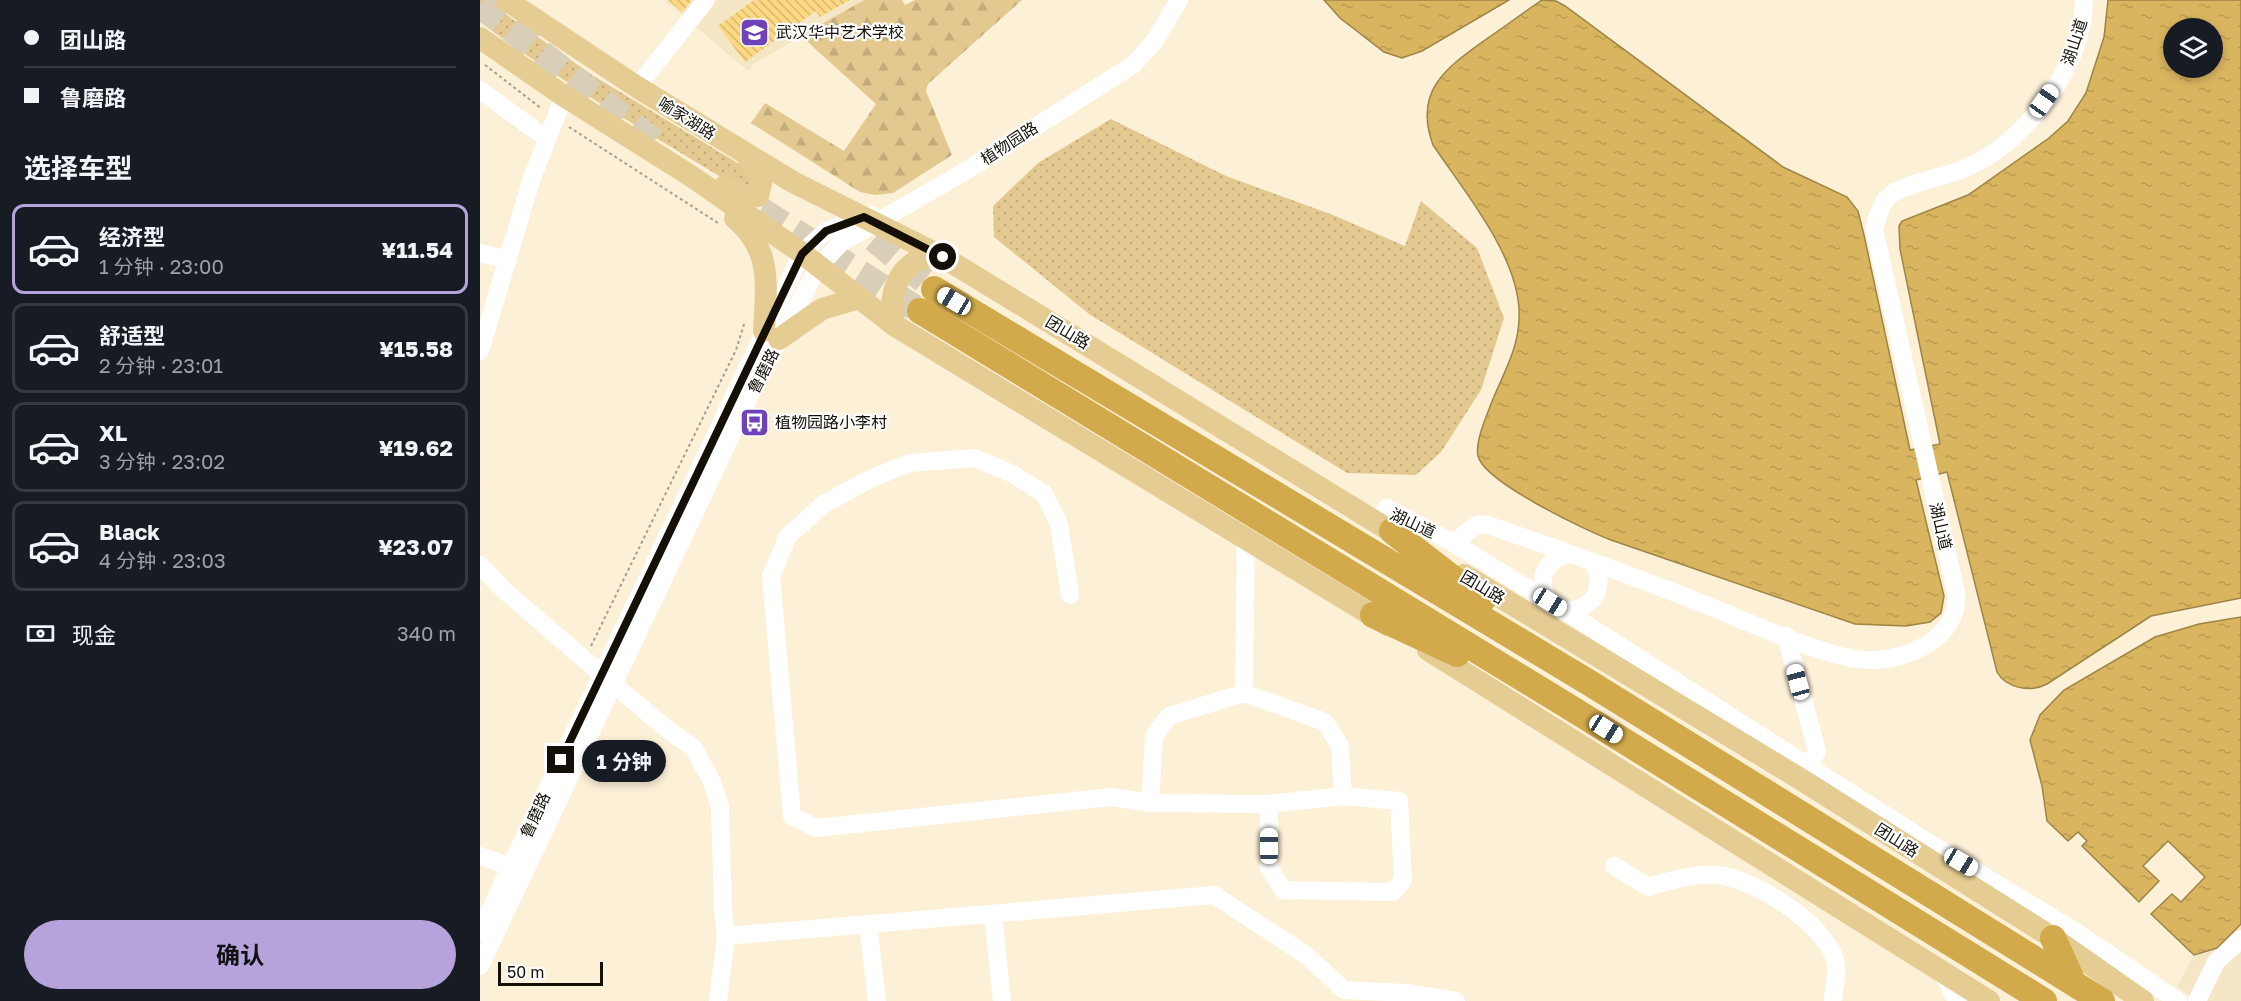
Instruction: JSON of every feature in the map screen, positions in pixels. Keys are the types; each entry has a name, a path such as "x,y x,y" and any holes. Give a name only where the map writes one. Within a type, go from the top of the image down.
{"highway":[{"name":"团山路","path":"934,289 1588,682 2063,960 2102,1001"},
{"path":"920,311 1566,705 2044,1001"},
{"path":"1384,526 1474,597 1584,665 1588,682"},
{"path":"1373,615 1566,705"},
{"path":"1960,951 2017,1001"}],"main road":[{"name":"喻家湖路","path":"506,0 637,87 743,152 793,182 869,220"},
{"path":"480,38 564,96 691,176 811,260 894,325 1373,615 1989,1001"},
{"path":"691,176 705,174 745,198 754,198 761,192 762,179 755,165 743,152"},
{"path":"691,176 695,189 734,217 757,242 762,254 771,335 822,309 859,298"},
{"name":"团山路","path":"869,220 943,257 1384,526 1806,773 2063,960 2143,1001"},
{"path":"894,325 891,300 899,278 917,259 930,255 943,257"}],"street":[{"path":"637,87 706,0"},
{"name":"植物园路","path":"811,260 835,247 869,220 907,205 1133,65 1154,42 1179,0"},
{"name":"湖山道","path":"1453,543 1473,527 1484,524 1592,562 1786,636 1853,658 1876,660 1911,652 1942,632 1953,615 1956,597 1874,229 1881,208 1892,193 1968,167 1997,150 2025,126 2070,63 2081,28 2085,0"},
{"path":"480,90 546,138"},
{"path":"480,351 546,138 564,96"},
{"path":"480,254 508,260"},
{"name":"鲁磨路","path":"480,966 518,869 771,335 811,260"},
{"path":"1070,595 1059,524 1044,495 1013,474 974,458 909,463 868,480 824,504 788,536 771,576 792,816 816,828 1111,797 1150,803 1269,804 1343,795 1399,801 1403,880 1393,892 1283,890 1269,868 1269,804"},
{"name":"湖山道","path":"1384,526 1387,508 1453,543 1557,607 1806,773 1923,839 2076,932 2178,1001"},
{"path":"1244,693 1246,537"},
{"path":"1569,554 1558,556 1545,568 1542,586 1557,607 1583,608 1596,596 1600,578 1592,562"},
{"path":"480,565 505,591 607,680 693,747 711,780 720,807 726,936 718,1001"},
{"path":"1786,636 1817,751 1806,773"},
{"path":"1150,803 1154,736 1169,716 1244,693 1325,722 1340,746 1343,795"},
{"path":"480,856 518,869"},
{"path":"1614,866 1649,887 1716,875 1743,882 1773,898 1816,929 1831,949 1837,965 1833,1001"},
{"name":"鲁磨路","path":"480,931 518,869"},
{"path":"726,936 1214,895 1306,955 1344,990 1407,993 1456,1001"},
{"path":"993,914 1002,1001"},
{"path":"868,924 877,1001"},
{"path":"2197,1001 2216,962 2241,939"},
{"path":"1951,979 1947,982 1957,1001"}],"path":[{"path":"480,62 555,118 704,213 724,229"},
{"path":"585,659 736,350 747,312"}],"shaded area":[{"name":"武汉华中艺术学校","path":"664,0 864,0 755,63 748,71"},
{"path":"2241,924 2241,1001 2198,1001 2177,987 2194,955 2217,948"}],"green space":[{"path":"480,0 485,0 592,75 751,171 754,183 744,191 544,67 480,22"},
{"path":"864,0 902,0 905,5 915,0 1022,0 928,84 926,91 952,155 893,193 875,195 860,192 751,123 765,103 844,151 876,104 801,36"},
{"path":"1111,119 1226,176 1333,215 1405,246 1421,201 1477,248 1504,318 1481,390 1441,452 1416,475 1347,473 1089,314 994,237 993,206 1038,163"}],"water":[{"path":"1324,0 1509,0 1422,51 1402,58 1384,52 1340,18"},
{"path":"1542,0 1556,1 1783,167 1847,197 1858,211 1864,235 1910,450 1940,444 1900,249 1899,226 1902,221 1968,195 2049,138 2068,121 2086,93 2104,37 2108,0 2241,0 2241,598 2151,616 2047,684 2033,688 2019,687 2006,682 1997,672 1947,472 1916,480 1944,596 1941,613 1930,622 1906,626 1855,624 1611,540 1537,504 1498,479 1484,467 1477,450 1484,422 1511,358 1517,335 1519,309 1516,288 1499,245 1473,202 1433,145 1428,126 1427,110 1430,95 1446,71 1471,50"},
{"path":"2241,617 2241,924 2217,948 2194,955 2151,914 2172,894 2181,902 2205,877 2168,841 2143,866 2159,881 2139,902 2082,846 2087,841 2078,832 2068,841 2047,821 2042,786 2030,740 2040,715 2064,690 2155,637 2199,624"}],"building":[{"path":"668,0 692,0 682,12"},
{"path":"754,0 850,0 820,17 816,11 745,62 718,26"}],"tunnel":[{"path":"480,5 655,142"},
{"path":"728,189 920,311"},
{"path":"844,214 934,289"}],"place":[{"name":"武汉华中艺术学校","path":"755,32"},
{"name":"植物园路小李村","path":"754,422"}],"route":[{"path":"561,760 802,254 816,238 826,231 864,217 943,257"}]}
